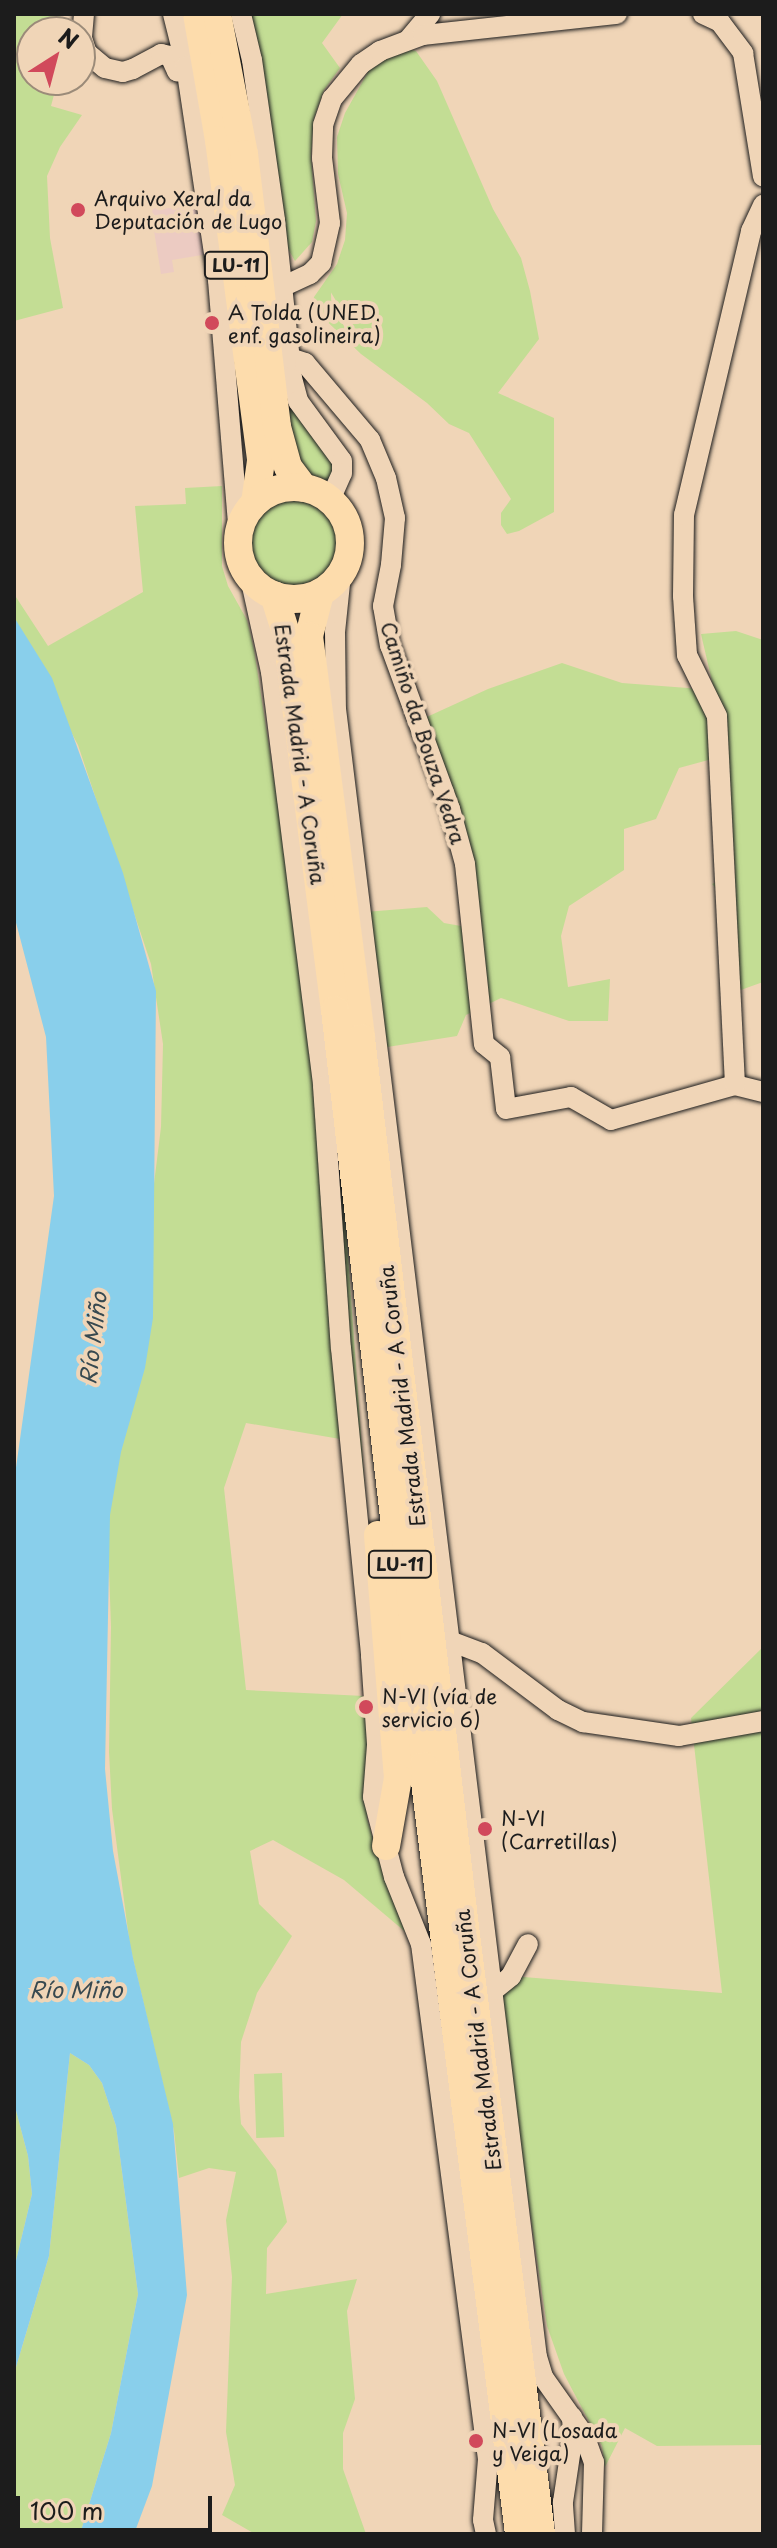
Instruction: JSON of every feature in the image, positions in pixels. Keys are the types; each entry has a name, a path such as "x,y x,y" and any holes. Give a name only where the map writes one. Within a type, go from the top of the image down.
{"highway":[{"name":"LU-11","path":"197,14 219,140 261,461 255,503 244,517 239,535"},
{"name":"LU-11","path":"217,14 244,154 277,427 288,467 304,488"},
{"path":"255,503 278,490 304,488 330,500 341,513 349,535 348,559 341,574 320,593"},
{"path":"239,535 238,550 250,577"},
{"name":"Estrada Madrid - A Coruña","path":"250,577 274,595 289,599 320,593 309,636 361,1038 453,1832 541,2534"},
{"name":"Estrada Madrid - A Coruña","path":"274,595 287,636 519,2534"},
{"path":"358,1215 398,1778 386,1846"}],"street":[{"path":"84,14 82,38 87,53 105,68 123,72 153,56 172,14"},
{"path":"172,14 186,66 219,294 239,535"},
{"path":"241,14 252,60 298,401 342,461 342,473 330,500"},
{"path":"409,39 430,14"},
{"path":"282,287 310,274 321,263 330,223 322,158 323,125 332,99 361,64 409,39 465,27 617,14"},
{"path":"703,14 720,22 739,44 763,60"},
{"path":"739,44 753,95 763,176"},
{"path":"153,56 170,56 177,71 186,66"},
{"path":"735,1085 717,716 687,655 684,515 751,231 763,205"},
{"name":"Camiño da Bouza Vedra","path":"290,358 305,363 370,440 386,478 395,518 383,606 387,632 450,809 465,864 484,1044 500,1057 506,1109 571,1097 611,1120 735,1085 763,1092"},
{"path":"341,574 335,632 336,709 535,2328 543,2377 584,2435 594,2462 592,2534"},
{"path":"250,577 271,672 323,1086 341,1348 371,1656 377,1745 373,1797 386,1846 421,1944 488,2459 483,2520 486,2534"},
{"path":"450,1641 482,1653 558,1710 583,1722 679,1736 763,1721"},
{"path":"494,1990 511,1976 528,1944"},
{"path":"565,2534 563,2502 572,2421"}],"shaded area":[{"path":"161,197 163,209 199,203 208,254 172,260 174,272 161,274 149,200"}],"green space":[{"path":"14,14 61,14 16,16 16,96 54,96 51,106 82,115 60,147 47,176 50,238 63,308 14,321"},
{"path":"246,14 343,14 322,43 340,68 324,90 314,118 311,156 316,221 312,242 295,261 287,247"},
{"path":"403,48 416,51 437,81 493,209 521,258 530,291 539,339 498,393 554,418 554,512 507,534 501,525 501,513 511,499 469,433 449,424 427,403 361,354 312,307 314,297 337,264 345,240 347,213 338,174 337,137 345,113 373,63"},
{"path":"291,405 306,429 328,453 334,468 329,482 322,484 302,473 284,407"},
{"path":"222,486 222,566 228,586 247,620 254,649 309,1006 346,1440 246,1423 224,1488 246,1690 364,1696 370,1730 367,1818 383,1872 409,1935 344,1880 273,1840 250,1851 259,1904 292,1936 257,1993 241,2042 239,2097 241,2124 276,2170 287,2222 267,2248 266,2294 357,2279 347,2311 355,2399 343,2433 343,2469 366,2534 255,2534 222,2515 235,2485 226,2432 232,2277 226,2220 236,2172 209,2168 179,2178 174,2131 130,1946 112,1809 109,1752 111,1627 107,1511 130,1378 161,1127 163,1044 151,964 78,745 41,676 14,644 14,594 48,646 143,592 135,506 186,504 185,488"},
{"path":"285,498 303,498 320,505 333,518 340,544 333,570 320,583 303,590 285,590 268,583 255,570 248,553 248,535 255,518 268,505"},
{"path":"264,611 341,1159 379,1684"},
{"path":"736,631 763,640 763,982 738,991 736,908 712,884 735,874 732,817 723,756 679,768 656,819 624,829 624,870 569,906 561,936 568,987 610,979 608,1021 569,1021 501,998 466,1015 457,1036 381,1048 365,912 427,907 444,923 478,929 418,721 488,689 562,663 622,683 714,690 701,634"},
{"path":"763,1647 763,2445 657,2446 625,2428 605,2467 602,2446 564,2374 547,2326 513,2100 499,1975 722,1993 691,1718"},
{"path":"70,2053 89,2065 102,2083 116,2126 138,2294 111,2433 80,2534 14,2534 14,2374 49,2256"},
{"path":"282,2073 284,2137 256,2138 254,2074"},
{"path":"14,2103 28,2156 32,2194 14,2269"}],"water":[{"name":"Río Miño","path":"14,617 52,678 123,873 156,991 153,1318 145,1368 121,1452 110,1515 105,1769 113,1851 133,1958 173,2124 187,2295 152,2486 134,2534 80,2534 111,2433 138,2294 116,2126 102,2083 89,2065 70,2053 49,2256 14,2374 14,2269 32,2194 28,2156 14,2103 14,1482 54,1196 46,1037 14,915"}],"place":[{"name":"Arquivo Xeral da Deputación de Lugo","path":"78,210"},
{"name":"A Tolda (UNED, enf. gasolineira)","path":"212,323"},
{"name":"N-VI (vía de servicio 6)","path":"366,1707"},
{"name":"N-VI (Carretillas)","path":"485,1829"},
{"name":"N-VI (Losada y Veiga)","path":"476,2441"}]}
